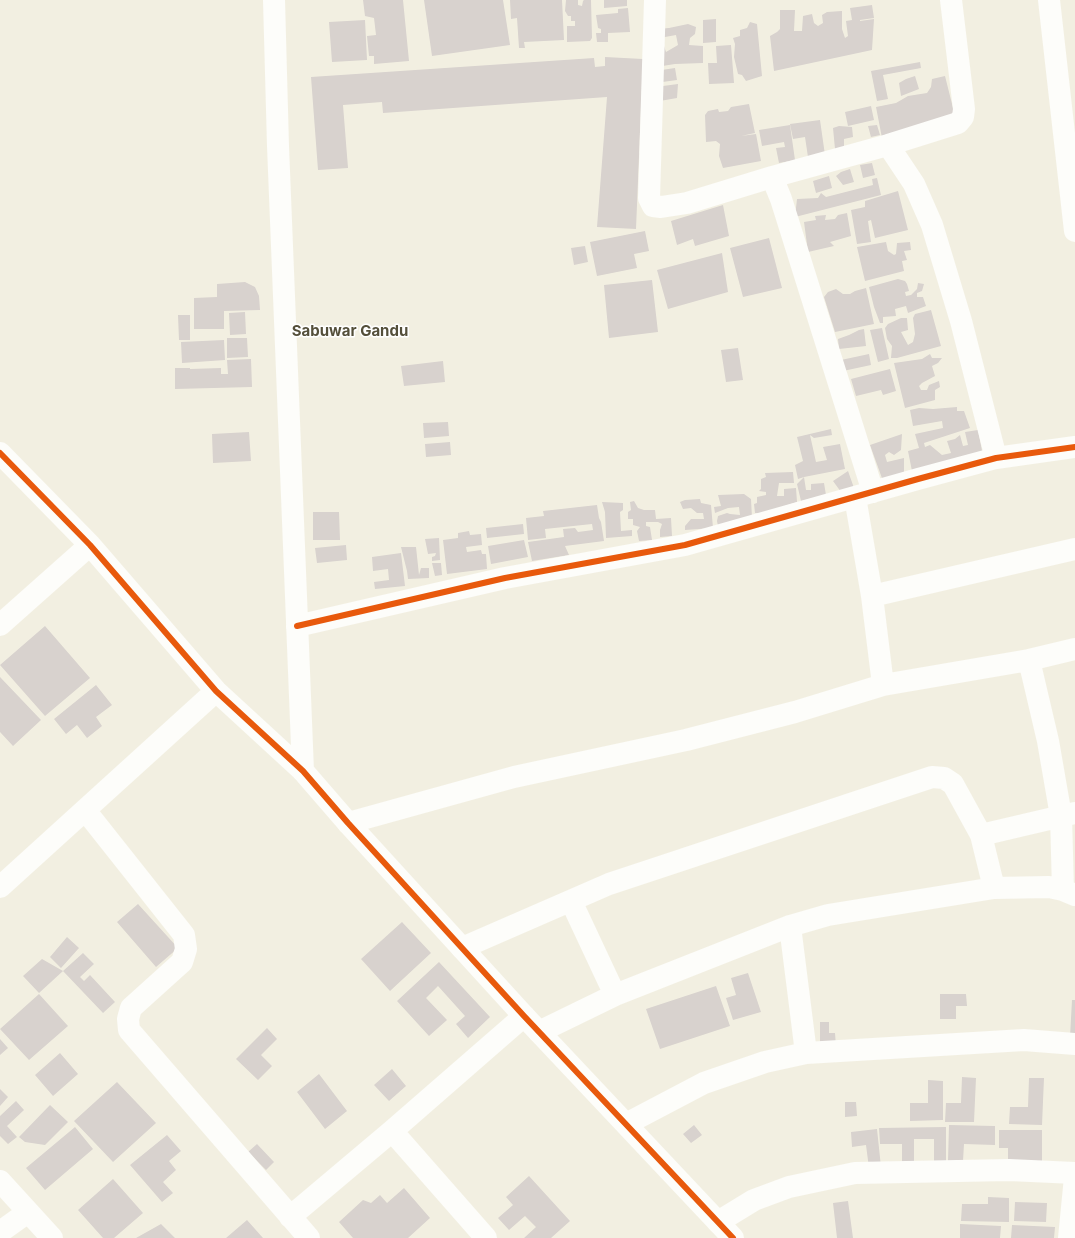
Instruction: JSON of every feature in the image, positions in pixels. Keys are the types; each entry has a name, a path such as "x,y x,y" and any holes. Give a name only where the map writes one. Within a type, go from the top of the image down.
{"street":[{"path":"274,0 278,146 303,771"},
{"path":"655,0 649,198 653,206 661,207 687,203 958,123 963,118 964,109 951,0"},
{"path":"1049,0 1071,147 1075,231"},
{"path":"888,144 914,184 932,225 961,321 996,458"},
{"path":"772,177 781,199 864,495 872,596 883,685"},
{"path":"297,626 505,578 685,545 996,458 1075,447"},
{"path":"0,453 90,545 216,691 303,771 348,823 524,1016 733,1238"},
{"path":"0,625 90,545"},
{"path":"872,596 1075,549"},
{"path":"348,823 514,777 686,740 795,712 883,685 1029,660 1075,649"},
{"path":"539,1032 615,995 790,926 828,914 994,888 1049,887 1069,893 1068,814 1048,741 1029,660"},
{"path":"0,886 216,691"},
{"path":"462,948 609,884 932,778 944,778 952,784 981,835 994,888"},
{"path":"85,810 184,935 186,949 182,962 131,1008 128,1019 129,1030 309,1238"},
{"path":"981,835 1068,814"},
{"path":"571,900 615,995"},
{"path":"790,926 806,1053"},
{"path":"290,1217 392,1131 524,1016"},
{"path":"626,1124 704,1083 765,1062 806,1053 1024,1040 1075,1044"},
{"path":"392,1131 486,1238"},
{"path":"718,1222 754,1200 790,1187 855,1173 1009,1170 1075,1173"},
{"path":"1069,1238 1075,1176"},
{"path":"0,1181 52,1238"},
{"path":"0,1232 28,1212"}],"building":[{"path":"363,0 403,0 409,61 374,64 374,56 369,56 367,36 376,35 374,18 365,16"},
{"path":"424,0 503,0 510,45 432,56"},
{"path":"510,0 562,0 564,40 524,42 525,48 519,48 517,18 511,19"},
{"path":"566,0 578,0 578,5 582,6 584,0 591,0 592,38 590,41 567,42 567,26 575,26 575,21 571,21 571,16 568,16 565,11"},
{"path":"604,0 627,0 627,6 604,8"},
{"path":"872,5 874,18 860,21 874,19 872,50 774,71 770,36 780,29 780,10 795,10 794,31 802,31 803,16 812,14 814,23 818,26 823,23 822,15 827,12 842,11 842,29 845,38 848,36 846,21 852,20 850,8"},
{"path":"628,8 630,32 608,33 608,42 597,42 596,33 601,33 601,29 598,28 596,15 618,13 618,9"},
{"path":"716,19 716,42 703,43 703,20"},
{"path":"365,20 367,60 332,62 329,22"},
{"path":"750,22 757,24 762,76 746,81 742,75 738,74 734,57 735,44 733,38 740,36 740,30 747,28"},
{"path":"688,24 696,27 695,34 690,38 689,45 703,46 703,63 675,64 656,67 664,46 666,52 678,45 676,35 661,39 657,29"},
{"path":"731,45 734,83 709,84 708,63 717,63 716,46"},
{"path":"605,57 643,59 636,229 597,227 607,97 383,113 382,102 343,105 348,168 318,170 311,77 594,58 595,67 605,66"},
{"path":"920,62 921,68 883,75 888,99 877,101 871,71"},
{"path":"675,68 677,80 655,83 655,71"},
{"path":"915,76 919,89 901,96 899,83"},
{"path":"945,76 956,120 882,138 876,107 896,103 908,96 927,93 931,87 932,79"},
{"path":"678,84 677,98 654,102 663,86"},
{"path":"749,104 755,133 741,136 756,134 761,161 723,168 719,156 720,144 716,141 706,142 705,115 708,111 718,109 719,112 728,111 731,107"},
{"path":"871,106 874,120 848,126 845,112"},
{"path":"820,120 825,155 808,157 805,137 793,139 790,124"},
{"path":"790,125 795,160 779,163 776,148 785,147 784,142 762,146 759,130"},
{"path":"877,125 880,135 871,137 868,126"},
{"path":"839,126 852,127 853,137 844,139 844,148 835,149 833,128"},
{"path":"872,163 875,175 863,178 860,165"},
{"path":"850,169 854,182 843,185 836,176 841,172"},
{"path":"829,176 832,188 816,193 813,181"},
{"path":"877,178 881,195 795,217 797,199 818,198 821,193 826,197 873,185 872,179"},
{"path":"898,191 908,230 875,238 871,220 868,221 871,242 857,244 851,210 865,207 865,201"},
{"path":"723,205 729,236 695,246 693,239 677,245 671,221"},
{"path":"847,213 851,236 830,242 834,246 808,252 804,222 816,220 815,216 826,215 825,220 835,219 838,215"},
{"path":"645,231 649,251 634,254 637,268 597,276 590,242"},
{"path":"769,238 782,288 743,297 730,248"},
{"path":"886,242 888,251 894,255 896,254 897,243 910,242 911,250 904,251 907,260 902,261 904,271 865,281 857,247"},
{"path":"585,246 588,262 574,265 571,248"},
{"path":"722,253 728,292 668,309 657,270"},
{"path":"898,279 905,281 907,284 909,291 905,292 906,296 911,295 917,289 918,283 924,284 922,291 917,293 917,297 923,297 926,306 908,313 906,306 895,309 896,316 883,317 883,323 880,323 869,287"},
{"path":"652,280 658,332 609,338 604,285"},
{"path":"245,282 255,287 259,296 260,310 224,311 224,329 194,329 194,298 217,297 217,284"},
{"path":"866,288 874,324 835,332 824,297 828,292 836,289 843,294 850,294"},
{"path":"931,310 941,346 897,358 891,358 892,346 887,339 885,328 888,324 901,318 907,318 908,330 901,332 908,345 913,342 915,334 913,318 915,314"},
{"path":"245,312 246,334 230,335 229,313"},
{"path":"178,315 190,315 190,340 179,340"},
{"path":"882,328 889,359 878,362 870,330"},
{"path":"864,329 866,346 839,349 838,339"},
{"path":"227,338 247,338 248,357 227,358"},
{"path":"224,340 225,360 182,363 181,342"},
{"path":"738,348 743,380 726,382 721,350"},
{"path":"869,354 871,365 843,371 841,360"},
{"path":"930,354 932,358 942,358 938,363 932,366 935,376 919,386 921,390 927,390 929,385 939,381 940,387 935,390 935,400 905,408 894,363 922,359"},
{"path":"251,359 252,387 175,389 175,368 221,368 221,374 228,374 227,360"},
{"path":"443,361 445,382 404,386 401,366"},
{"path":"890,369 896,391 883,395 881,390 856,396 851,379"},
{"path":"957,407 957,411 964,411 970,428 924,443 925,447 930,445 942,455 951,453 947,441 955,439 960,435 963,446 968,445 965,432 978,430 983,456 912,471 908,451 919,448 915,434 943,428 942,421 913,426 910,410 919,408 933,409"},
{"path":"448,422 449,436 424,438 423,423"},
{"path":"831,429 832,435 814,438 810,435 816,462 827,460 823,447 840,444 845,469 798,479 795,465 803,461 797,437"},
{"path":"249,432 251,461 213,463 212,434"},
{"path":"902,434 901,450 894,455 889,452 885,455 887,462 904,458 904,473 883,481 870,445"},
{"path":"450,442 451,455 426,457 425,444"},
{"path":"848,471 854,488 841,492 833,481"},
{"path":"793,472 794,483 779,483 777,496 784,496 784,489 796,488 797,502 763,513 755,513 754,504 757,503 757,497 766,495 766,492 759,491 761,489 761,479 766,477 765,473"},
{"path":"804,477 806,490 811,490 811,484 824,483 826,495 801,501 797,484"},
{"path":"744,494 751,499 752,518 718,526 718,516 727,513 740,515 739,507 728,508 715,513 714,507 721,506 718,495"},
{"path":"700,499 701,503 711,505 713,528 685,530 685,526 691,519 704,519 703,513 697,513 691,508 683,509 680,502 685,500"},
{"path":"634,501 638,508 644,510 655,510 656,519 671,518 672,536 660,537 662,524 658,522 646,522 646,526 650,527 652,540 639,541 637,531 640,527 633,525 633,519 628,519 628,512 631,510 630,502"},
{"path":"602,502 623,503 623,510 620,512 621,531 632,530 632,536 606,538 605,512"},
{"path":"597,505 604,541 565,546 569,555 532,561 528,542 564,537 563,529 575,528 578,532 593,530 592,524 545,529 546,538 528,540 526,518 544,516 543,511"},
{"path":"313,512 339,512 340,540 313,540"},
{"path":"523,524 524,534 487,538 486,528"},
{"path":"469,531 470,535 481,534 482,545 466,547 467,552 481,550 482,554 486,554 487,569 447,574 443,540 458,538 458,533"},
{"path":"439,538 440,560 432,561 432,557 435,556 436,553 428,554 425,539"},
{"path":"524,540 528,557 491,564 488,546"},
{"path":"346,545 347,560 317,563 315,548"},
{"path":"401,547 416,547 419,575 421,568 429,568 429,578 408,579"},
{"path":"401,553 405,586 375,589 374,582 389,580 388,569 373,571 372,557"},
{"path":"432,563 441,563 442,575 435,576"},
{"path":"45,626 90,678 45,716 0,665"},
{"path":"0,677 41,720 13,746 0,732"},
{"path":"96,685 112,705 96,717 102,726 87,738 77,725 66,734 54,719"},
{"path":"138,904 178,948 156,967 117,922"},
{"path":"402,922 431,953 390,991 361,959"},
{"path":"67,937 79,948 61,968 50,957"},
{"path":"83,953 94,964 80,977 84,981 90,975 115,1002 103,1013 63,971"},
{"path":"42,959 63,971 39,993 23,976"},
{"path":"439,962 490,1017 468,1038 456,1024 465,1016 438,986 426,998 447,1020 429,1036 397,1001"},
{"path":"748,973 761,1012 733,1020 726,998 736,995 731,978"},
{"path":"716,986 730,1026 660,1049 646,1009"},
{"path":"39,994 68,1026 29,1060 0,1029"},
{"path":"940,994 966,994 967,1006 956,1006 956,1019 940,1019"},
{"path":"1072,1000 1075,1000 1075,1037 1070,1037"},
{"path":"820,1022 829,1022 829,1033 835,1033 836,1046 820,1047"},
{"path":"267,1028 277,1039 261,1055 272,1066 258,1080 236,1059"},
{"path":"0,1039 8,1048 0,1055"},
{"path":"60,1053 78,1074 53,1096 35,1075"},
{"path":"392,1069 406,1086 389,1101 374,1085"},
{"path":"319,1074 347,1111 325,1129 297,1092"},
{"path":"962,1077 976,1078 974,1122 945,1122 946,1103 961,1103"},
{"path":"1029,1078 1044,1078 1042,1125 1009,1124 1010,1107 1028,1107"},
{"path":"928,1080 943,1081 943,1120 910,1121 910,1103 928,1103"},
{"path":"117,1082 156,1123 113,1162 74,1121"},
{"path":"0,1089 8,1097 0,1106"},
{"path":"16,1101 24,1110 7,1126 17,1137 8,1144 0,1136 0,1116"},
{"path":"845,1102 856,1102 857,1116 845,1117"},
{"path":"50,1105 68,1122 45,1145 25,1142 19,1137"},
{"path":"694,1125 702,1135 691,1143 683,1134"},
{"path":"949,1125 995,1126 995,1145 964,1144 963,1161 948,1161"},
{"path":"75,1127 93,1149 45,1190 26,1168"},
{"path":"946,1127 946,1163 934,1163 934,1139 914,1139 914,1165 902,1165 902,1144 880,1144 879,1128"},
{"path":"877,1129 881,1167 869,1168 866,1145 852,1147 851,1132"},
{"path":"999,1130 1042,1130 1042,1166 1008,1166 1008,1148 999,1148"},
{"path":"167,1135 181,1151 169,1161 176,1170 163,1182 173,1193 162,1202 130,1165"},
{"path":"257,1144 274,1162 266,1170 248,1152"},
{"path":"529,1176 570,1221 551,1238 524,1238 536,1227 525,1216 509,1230 498,1218 513,1205 506,1197"},
{"path":"113,1179 143,1213 114,1238 103,1238 78,1210"},
{"path":"404,1188 430,1218 408,1238 353,1238 339,1222 363,1200 371,1203 380,1195 387,1203"},
{"path":"988,1197 1009,1198 1009,1222 961,1221 962,1204 988,1204"},
{"path":"848,1201 853,1238 837,1238 833,1203"},
{"path":"1015,1202 1047,1203 1046,1222 1014,1221"},
{"path":"247,1220 263,1238 226,1238"},
{"path":"161,1224 175,1238 136,1238"},
{"path":"960,1224 1001,1226 1000,1238 960,1238"},
{"path":"1012,1225 1055,1227 1054,1238 1011,1238"}],"cycle path":[{"path":"297,626 505,578 685,545 996,458 1075,447"},
{"path":"0,453 90,545 216,691 303,771 348,823 524,1016 733,1238"}],"district":[{"name":"Sabuwar Gandu","path":"350,331"}]}
